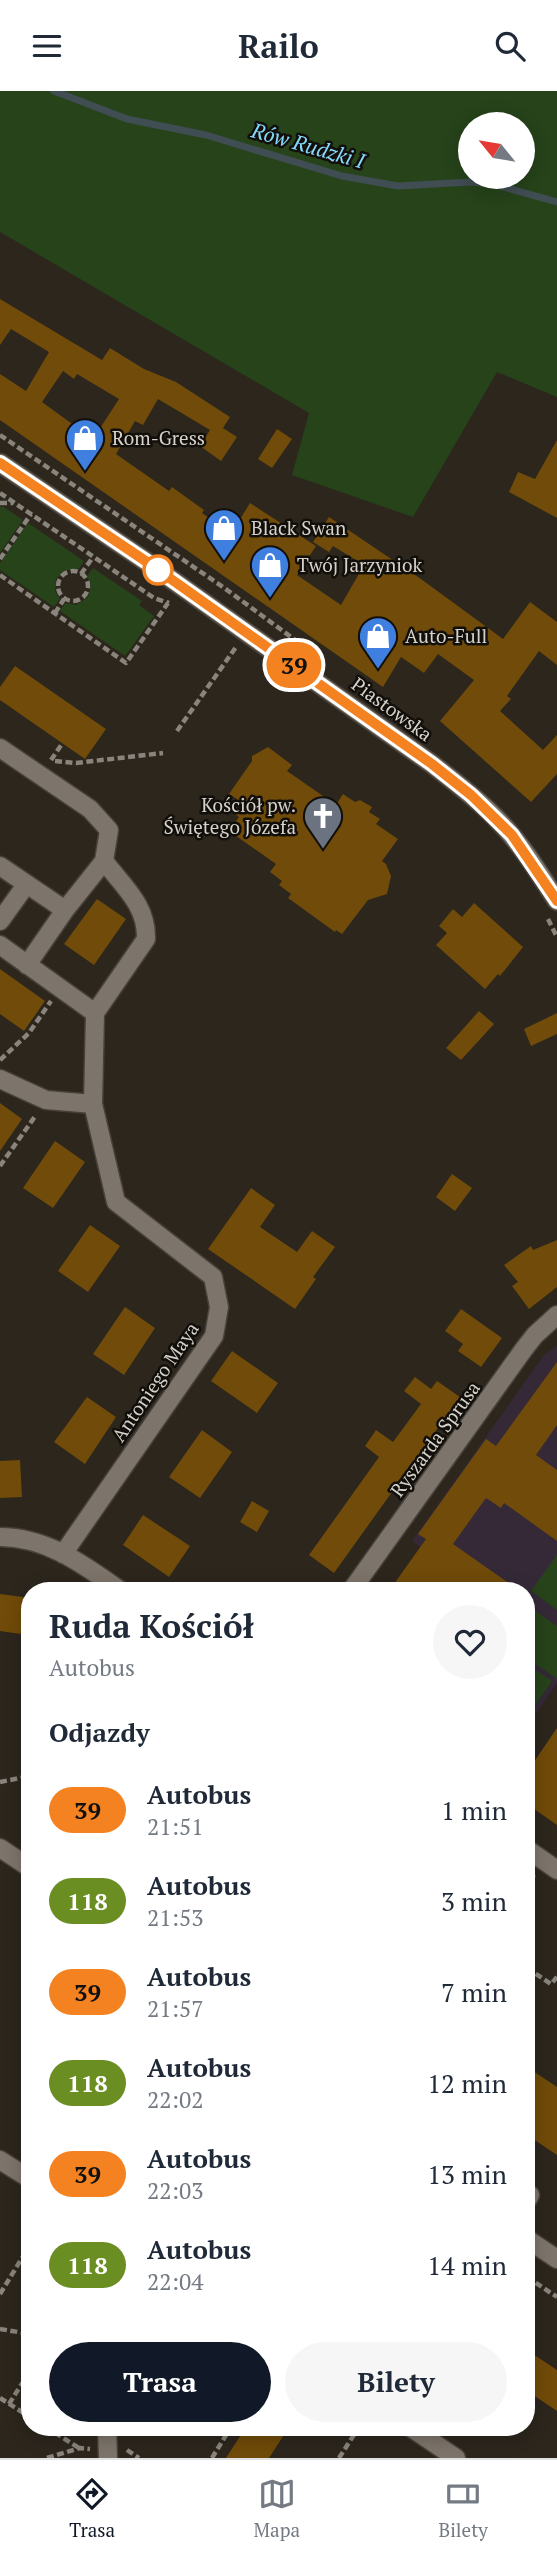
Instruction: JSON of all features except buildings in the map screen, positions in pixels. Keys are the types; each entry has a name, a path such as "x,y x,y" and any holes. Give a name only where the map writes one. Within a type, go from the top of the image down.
{"street":[{"name":"Piastowska","path":"0,463 147,562 432,764 471,795 512,835 557,901"},
{"path":"0,748 90,809 109,830 104,861 65,910 27,965"},
{"path":"0,945 94,1013 146,939 142,909 104,861"},
{"path":"0,866 65,910"},
{"path":"0,921 26,885"},
{"name":"Antoniego Maya","path":"63,1554 214,1336 219,1307 213,1277 116,1202 93,1104 94,1013"},
{"path":"0,1079 46,1100 93,1104"},
{"name":"Ryszarda Sprusa","path":"357,1582 524,1349 557,1315"},
{"path":"0,1537 25,1539 63,1554 107,1582"},
{"path":"0,1849 21,1862"},
{"path":"535,1855 557,1870"},
{"path":"0,2160 21,2172"},
{"path":"535,2244 557,2259"},
{"path":"107,2436 108,2458"},
{"path":"423,2436 456,2458"}],"path":[{"path":"0,435 223,587"},
{"path":"0,493 153,598 179,606"},
{"path":"0,503 14,503"},
{"path":"0,559 31,514"},
{"path":"81,574 93,557"},
{"path":"75,572 81,574 87,585 83,597 77,601 64,599 58,588 62,575 75,572"},
{"path":"0,575 126,663 168,603"},
{"path":"55,613 64,599"},
{"path":"177,731 229,655"},
{"path":"50,761 76,763 163,753"},
{"path":"0,1060 29,1033 60,989"},
{"path":"0,1166 46,1100"},
{"path":"0,1782 21,1778"},
{"path":"535,1973 551,1984 557,1977"},
{"path":"0,2294 21,2260"},
{"path":"535,2282 557,2297"},
{"path":"0,2329 21,2332"},
{"path":"9,2404 21,2385"},
{"path":"0,2398 21,2411"},
{"path":"47,2458 79,2448 60,2436"},
{"path":"212,2458 225,2436"},
{"path":"339,2458 353,2436"}],"shaded area":[{"path":"557,1346 557,1683 536,1714 535,1582 468,1582 412,1541 544,1355"}],"green space":[{"path":"0,91 557,91 557,397 497,372 413,517 292,475 309,413 0,232"},
{"path":"0,507 23,520 0,553"},
{"path":"28,523 84,561 78,570 65,570 56,579 55,591 60,599 54,607 0,570 0,563"},
{"path":"93,568 142,601 139,605 154,616 125,656 60,611 65,603 76,605 88,597 91,585 87,576"},
{"path":"557,1555 557,1610 535,1594 535,1585"},
{"path":"535,1611 557,1626 557,1679 535,1664"},
{"path":"535,1669 552,1681 535,1703"}],"waterway":[{"name":"Rów Rudzki I","path":"54,91 127,119 206,135 342,176 398,186 471,182 492,184 557,202"}],"bus line":[{"name":"39","path":"0,463 147,562 432,764 471,795 512,835 531,859 557,901"}],"place":[{"name":"Rom-Gress","path":"85,472"},
{"name":"Black Swan","path":"224,562"},
{"name":"Twój Jarzyniok","path":"270,599"},
{"name":"Auto-Full","path":"378,670"},
{"name":"Kościół pw. Świętego Józefa","path":"323,850"}]}
